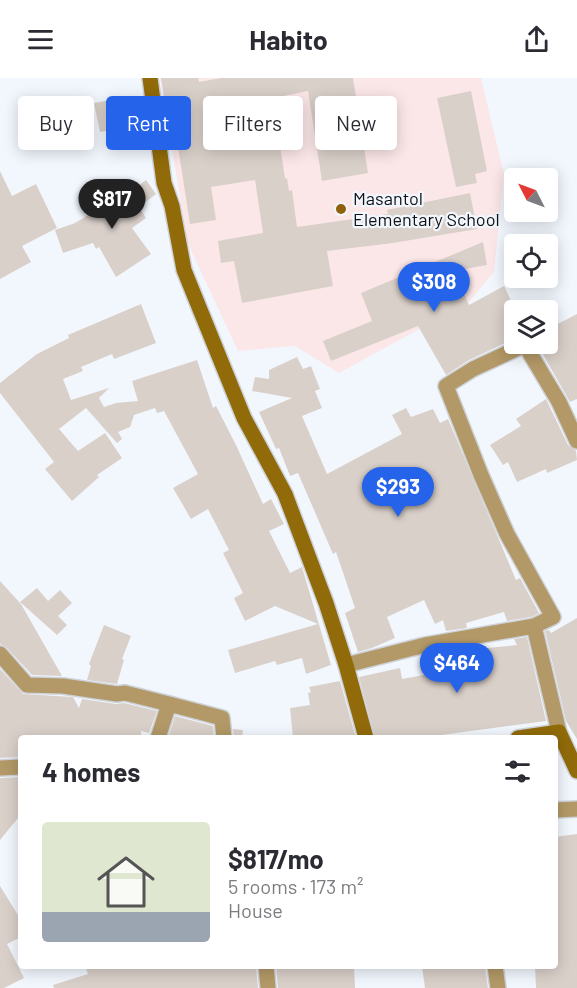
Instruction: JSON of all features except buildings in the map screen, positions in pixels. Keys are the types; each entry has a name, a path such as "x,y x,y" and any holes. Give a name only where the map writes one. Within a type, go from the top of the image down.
{"main road":[{"path":"150,78 164,183 172,206 184,270 244,418 285,494 326,603 365,735"},
{"path":"538,735 559,732 577,771"}],"street":[{"path":"346,665 425,645 534,626 553,617 503,524 446,386 473,369 505,354"},
{"path":"532,354 559,402 577,441"},
{"path":"534,626 559,732"},
{"path":"0,654 27,686 63,686 117,694 125,693 222,718 224,735"},
{"path":"159,735 169,704"},
{"path":"0,768 18,767"},
{"path":"558,810 577,809"},
{"path":"266,969 268,988"},
{"path":"495,969 498,988"}],"shaded area":[{"name":"Masantol Elementary School","path":"160,78 481,78 504,174 494,272 469,302 339,373 295,346 238,351 188,244 172,150 191,150 191,96 163,96"}],"place":[{"name":"Masantol Elementary School","path":"341,209"}]}
